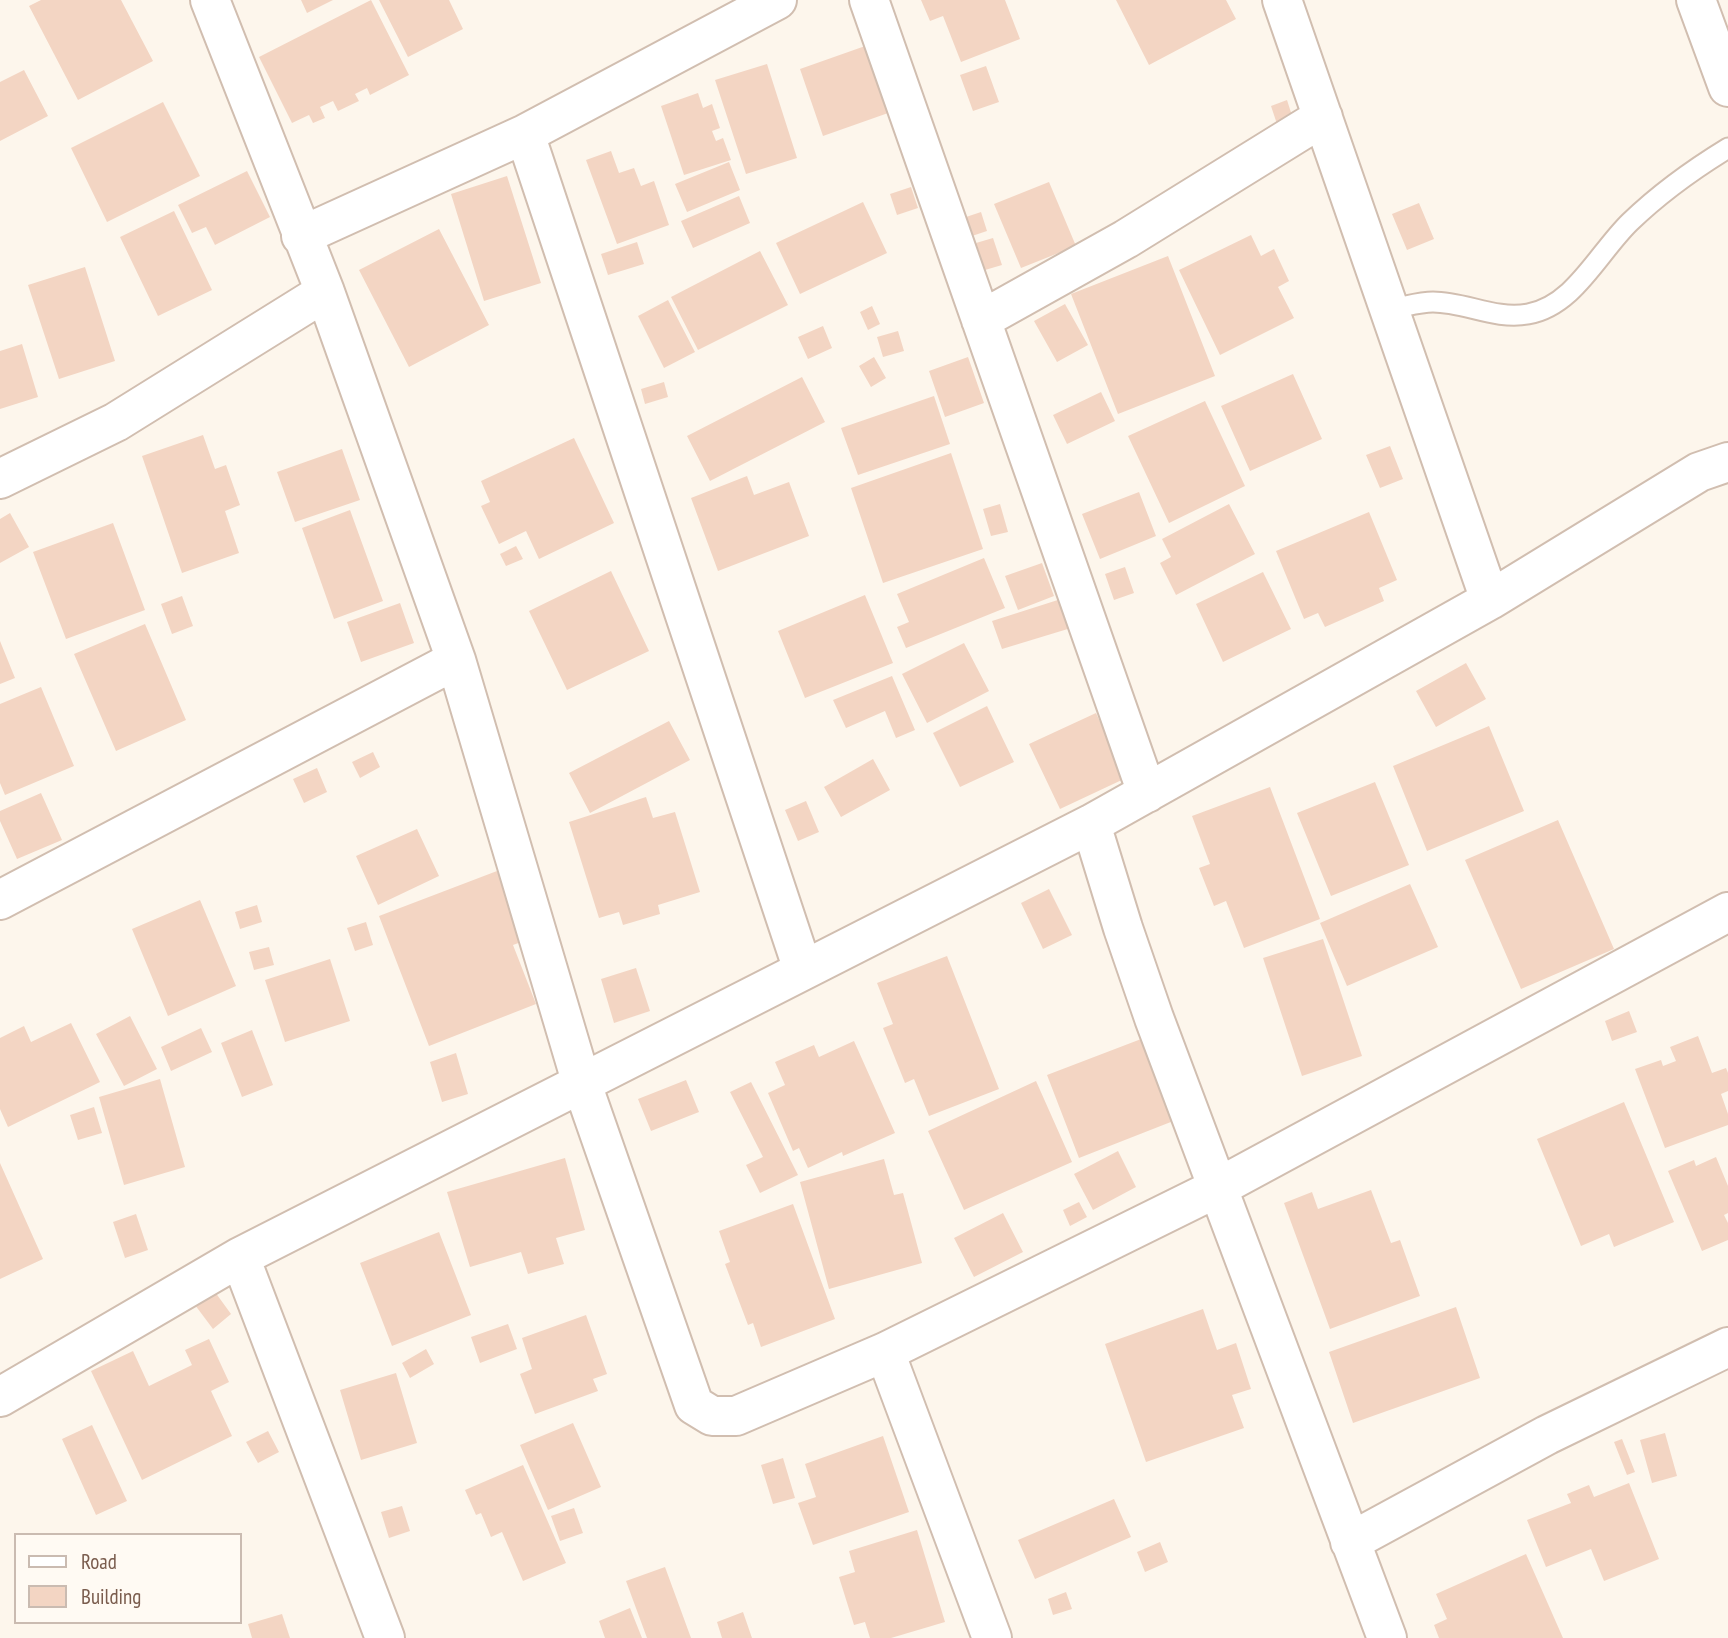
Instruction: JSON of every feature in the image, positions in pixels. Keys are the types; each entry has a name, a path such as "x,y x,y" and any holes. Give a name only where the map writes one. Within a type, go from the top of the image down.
{"street":[{"path":"210,0 325,292 456,660 581,1081 694,1405 712,1416 736,1416 885,1352 1217,1188 1728,912"},
{"path":"301,236 525,134 777,0"},
{"path":"869,0 1147,793"},
{"path":"1282,0 1490,600"},
{"path":"1696,0 1728,87"},
{"path":"981,320 1126,239 1323,117"},
{"path":"525,134 803,970"},
{"path":"0,479 116,422 325,292"},
{"path":"0,1397 240,1257 581,1081 1091,824 1490,600 1699,472 1728,462"},
{"path":"0,900 456,660"},
{"path":"1091,824 1127,941 1387,1638"},
{"path":"240,1257 385,1638"},
{"path":"1350,1542 1547,1435 1728,1347"},
{"path":"885,1352 992,1638"}],"lane":[{"path":"1390,309 1431,302 1505,316 1530,314 1561,302 1628,224 1679,180 1728,148"}],"building":[{"path":"41,0 121,0 153,61 78,100 29,6"},
{"path":"301,0 333,0 307,13"},
{"path":"371,0 409,75 370,95 367,88 355,94 359,101 338,111 333,101 320,107 325,118 313,123 309,115 292,123 259,57"},
{"path":"379,0 449,0 463,29 408,57"},
{"path":"921,0 1005,0 1020,39 961,62 943,16 930,21"},
{"path":"1116,0 1226,0 1236,19 1149,65"},
{"path":"868,45 891,112 823,136 800,69"},
{"path":"767,64 797,158 746,174 715,80"},
{"path":"986,66 999,102 973,111 960,75"},
{"path":"24,70 48,116 0,141 0,82"},
{"path":"698,93 703,108 712,104 720,128 712,131 716,141 723,138 731,160 684,175 661,106"},
{"path":"1287,100 1294,122 1278,127 1271,106"},
{"path":"163,102 200,176 107,222 71,148"},
{"path":"611,151 619,173 634,168 641,186 654,181 669,225 617,244 586,160"},
{"path":"729,162 740,190 687,212 675,184"},
{"path":"247,171 270,217 215,245 206,227 192,233 178,205"},
{"path":"507,176 541,283 484,301 451,194"},
{"path":"1049,182 1076,246 1021,268 994,204"},
{"path":"911,187 918,208 897,215 890,194"},
{"path":"739,196 750,223 693,248 681,221"},
{"path":"863,202 887,253 800,294 776,243"},
{"path":"1419,203 1434,239 1407,250 1392,214"},
{"path":"174,211 212,290 158,316 120,237"},
{"path":"981,212 987,231 972,236 966,217"},
{"path":"439,229 489,325 409,367 359,270"},
{"path":"1251,235 1261,256 1274,249 1289,281 1278,287 1294,318 1220,355 1179,270"},
{"path":"993,238 1002,265 985,270 976,243"},
{"path":"637,242 644,264 608,275 601,254"},
{"path":"760,251 788,305 698,350 671,297"},
{"path":"1168,256 1215,376 1118,414 1071,294"},
{"path":"85,267 115,361 59,379 28,285"},
{"path":"668,300 695,352 664,368 638,316"},
{"path":"1065,304 1088,345 1057,362 1034,321"},
{"path":"872,306 880,324 868,330 860,312"},
{"path":"823,326 832,348 808,359 798,337"},
{"path":"898,331 904,351 883,357 877,337"},
{"path":"22,344 38,397 0,409 0,351"},
{"path":"874,357 886,378 871,387 859,366"},
{"path":"968,357 984,403 945,417 929,371"},
{"path":"1293,374 1322,439 1250,471 1221,406"},
{"path":"802,377 825,422 710,481 687,436"},
{"path":"664,382 668,397 645,404 641,389"},
{"path":"1101,392 1115,421 1067,444 1053,415"},
{"path":"934,396 950,444 858,475 841,428"},
{"path":"1205,401 1245,486 1169,523 1128,436"},
{"path":"203,435 215,469 226,465 240,505 225,511 239,553 182,573 142,456"},
{"path":"574,438 614,523 539,559 526,531 499,544 481,506 490,502 481,481"},
{"path":"1390,446 1403,479 1380,488 1366,455"},
{"path":"342,449 360,500 295,522 277,472"},
{"path":"951,453 983,549 883,583 851,488"},
{"path":"747,476 754,495 789,482 809,536 718,571 691,498"},
{"path":"1139,492 1156,536 1100,559 1082,514"},
{"path":"1000,504 1008,532 991,536 983,509"},
{"path":"1229,504 1255,554 1176,595 1160,563 1171,557 1162,539"},
{"path":"350,510 383,601 334,619 302,528"},
{"path":"1369,512 1397,580 1379,588 1384,601 1325,627 1318,613 1304,619 1276,551"},
{"path":"10,513 29,547 0,563 0,519"},
{"path":"113,523 145,610 66,639 33,552"},
{"path":"516,546 523,559 506,566 500,554"},
{"path":"984,558 1005,608 906,648 897,627 909,622 897,594"},
{"path":"1042,563 1054,596 1018,610 1005,576"},
{"path":"1125,567 1134,593 1114,600 1105,574"},
{"path":"611,571 649,651 567,690 529,611"},
{"path":"1263,572 1291,629 1223,662 1196,604"},
{"path":"865,595 893,663 805,698 778,631"},
{"path":"182,596 193,626 172,634 161,604"},
{"path":"1061,599 1071,628 1002,649 992,621"},
{"path":"400,603 414,643 361,662 347,622"},
{"path":"145,624 186,720 116,751 74,654"},
{"path":"0,641 15,678 0,684"},
{"path":"964,643 989,691 927,723 902,674"},
{"path":"1466,663 1486,699 1436,727 1416,691"},
{"path":"892,676 915,730 896,738 885,711 846,728 833,700"},
{"path":"41,687 74,766 5,795 0,783 0,704"},
{"path":"987,706 1014,762 960,787 933,733"},
{"path":"1096,713 1126,778 1060,809 1029,744"},
{"path":"669,721 690,760 590,813 569,773"},
{"path":"1489,726 1524,811 1427,851 1393,766"},
{"path":"373,752 380,767 360,778 352,762"},
{"path":"873,759 890,790 841,817 824,787"},
{"path":"317,768 327,792 304,803 293,779"},
{"path":"1375,782 1409,865 1331,896 1297,813"},
{"path":"1270,787 1320,919 1244,948 1226,901 1214,906 1199,868 1210,864 1192,816"},
{"path":"41,793 62,840 17,859 0,821 0,811"},
{"path":"646,797 653,818 675,812 700,892 658,905 660,914 623,925 619,912 599,918 569,822"},
{"path":"806,801 819,832 798,841 785,810"},
{"path":"1558,820 1614,949 1521,989 1465,860"},
{"path":"417,829 439,876 378,905 356,856"},
{"path":"497,871 524,941 513,945 536,1004 429,1046 379,916"},
{"path":"1410,884 1438,947 1347,986 1320,923"},
{"path":"1049,889 1072,935 1043,949 1021,903"},
{"path":"200,900 236,986 168,1016 132,929"},
{"path":"257,905 262,922 240,929 235,912"},
{"path":"366,922 373,945 355,951 347,928"},
{"path":"1323,939 1362,1056 1302,1076 1263,958"},
{"path":"269,947 274,965 254,970 249,952"},
{"path":"947,956 999,1089 929,1116 914,1079 905,1083 883,1028 893,1024 877,983"},
{"path":"330,959 350,1021 285,1042 265,980"},
{"path":"636,968 650,1011 614,1023 601,979"},
{"path":"1629,1011 1637,1032 1612,1041 1605,1021"},
{"path":"130,1016 157,1069 124,1086 96,1034"},
{"path":"71,1023 100,1082 8,1127 0,1109 0,1038 24,1026 31,1042"},
{"path":"201,1028 212,1052 171,1071 161,1047"},
{"path":"252,1030 273,1085 242,1097 221,1043"},
{"path":"1149,1036 1181,1118 1079,1158 1047,1075"},
{"path":"1698,1036 1712,1073 1726,1068 1728,1073 1728,1091 1721,1094 1728,1114 1728,1125 1665,1148 1635,1069 1661,1060 1663,1066 1676,1061 1670,1047"},
{"path":"854,1041 895,1133 843,1156 842,1152 808,1168 799,1148 793,1151 768,1093 785,1085 775,1062 814,1045 819,1057"},
{"path":"456,1053 468,1094 442,1102 430,1062"},
{"path":"160,1079 185,1167 124,1185 99,1097"},
{"path":"686,1080 699,1112 651,1131 638,1099"},
{"path":"1036,1081 1072,1162 964,1210 928,1131"},
{"path":"751,1082 798,1175 760,1193 746,1165 763,1157 730,1092"},
{"path":"1624,1102 1674,1222 1614,1247 1609,1234 1581,1246 1537,1139"},
{"path":"94,1107 102,1133 78,1140 70,1115"},
{"path":"1118,1151 1136,1187 1093,1210 1074,1174"},
{"path":"1716,1157 1728,1186 1728,1213 1724,1215 1728,1223 1728,1240 1702,1251 1668,1171 1694,1160 1696,1166"},
{"path":"565,1158 585,1230 556,1238 564,1264 528,1274 521,1252 470,1267 447,1192"},
{"path":"884,1159 894,1195 903,1193 922,1263 829,1289 800,1182"},
{"path":"0,1163 43,1259 0,1279"},
{"path":"1371,1190 1391,1243 1400,1240 1420,1296 1330,1329 1284,1203 1312,1192 1318,1209"},
{"path":"1079,1202 1087,1217 1070,1226 1063,1210"},
{"path":"793,1204 835,1319 761,1347 753,1323 748,1325 725,1264 730,1262 719,1231"},
{"path":"1003,1213 1023,1252 974,1277 954,1238"},
{"path":"136,1214 148,1250 125,1258 113,1222"},
{"path":"439,1232 471,1315 392,1346 360,1263"},
{"path":"215,1292 231,1314 213,1329 195,1305"},
{"path":"1456,1307 1480,1378 1353,1423 1329,1352"},
{"path":"1203,1309 1217,1350 1236,1343 1251,1389 1232,1395 1244,1428 1146,1462 1105,1344"},
{"path":"586,1315 607,1374 593,1379 598,1391 535,1414 520,1374 532,1369 522,1338"},
{"path":"508,1324 517,1349 480,1363 471,1337"},
{"path":"209,1339 229,1382 211,1391 232,1436 142,1480 91,1371 133,1351 149,1386 192,1365 185,1350"},
{"path":"426,1349 434,1364 410,1378 402,1363"},
{"path":"396,1373 417,1443 361,1460 340,1390"},
{"path":"573,1423 601,1487 548,1510 520,1445"},
{"path":"92,1425 127,1501 96,1515 62,1439"},
{"path":"268,1431 279,1452 258,1463 246,1442"},
{"path":"1665,1433 1677,1476 1652,1483 1640,1440"},
{"path":"883,1436 909,1512 813,1545 798,1503 816,1497 805,1464"},
{"path":"1622,1439 1635,1472 1627,1475 1614,1442"},
{"path":"783,1458 795,1498 773,1504 761,1465"},
{"path":"523,1465 566,1563 523,1581 502,1532 491,1537 481,1513 476,1515 465,1490"},
{"path":"1629,1483 1659,1559 1604,1581 1591,1549 1546,1567 1527,1520 1571,1503 1567,1494 1589,1485 1594,1497"},
{"path":"1114,1499 1131,1537 1035,1579 1018,1540"},
{"path":"402,1506 410,1531 389,1538 381,1512"},
{"path":"574,1508 583,1533 560,1541 551,1516"},
{"path":"917,1530 945,1622 891,1638 870,1638 865,1622 854,1625 839,1577 855,1572 849,1551"},
{"path":"1160,1542 1168,1562 1145,1572 1137,1552"},
{"path":"1526,1554 1563,1638 1439,1638 1434,1625 1447,1619 1436,1594"},
{"path":"665,1567 691,1638 647,1638 626,1581"},
{"path":"1066,1592 1072,1609 1053,1615 1048,1599"},
{"path":"630,1608 642,1638 605,1638 599,1621"},
{"path":"743,1612 752,1638 722,1638 717,1622"},
{"path":"282,1614 290,1638 252,1638 248,1624"}]}
